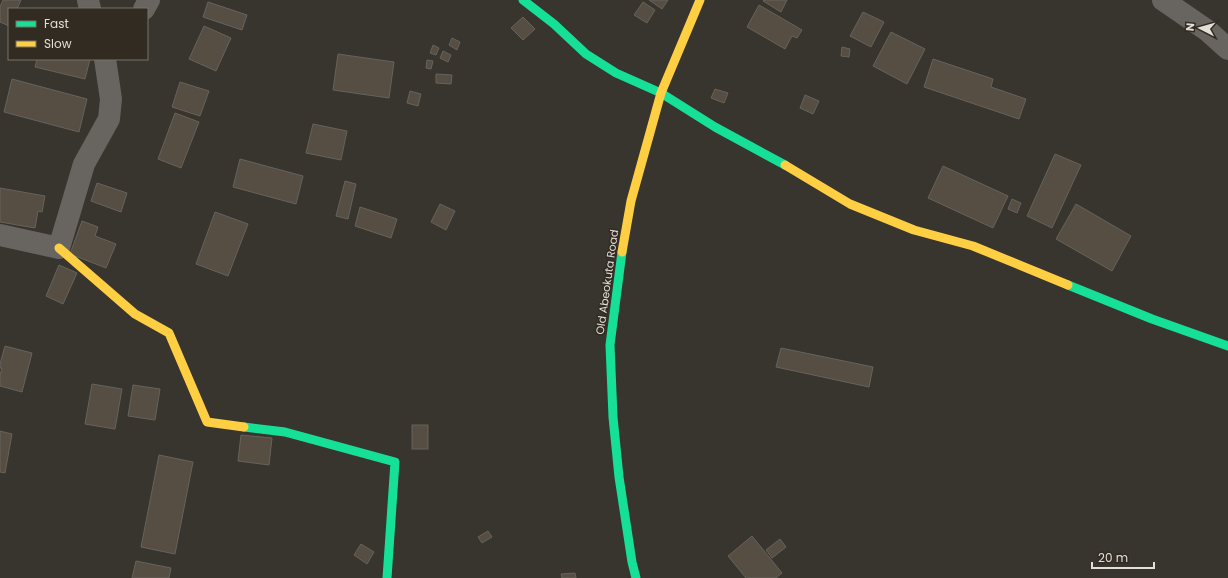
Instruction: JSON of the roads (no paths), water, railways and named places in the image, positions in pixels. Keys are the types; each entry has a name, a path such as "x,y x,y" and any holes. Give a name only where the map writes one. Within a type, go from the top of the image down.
{"main road":[{"path":"523,0 554,24 586,54 616,72 661,93 715,127 770,156 850,204 914,230 973,246 1152,320 1228,346"},
{"name":"Old Abeokuta Road","path":"636,578 632,562 619,477 613,417 610,345 619,271 631,201 661,93 700,0"},
{"path":"59,248 134,314 169,333 207,422 285,432 396,462 387,578"}],"street":[{"path":"1163,0 1208,31 1228,48"},
{"path":"0,235 59,248 84,164 109,119 111,99 105,60"}]}
